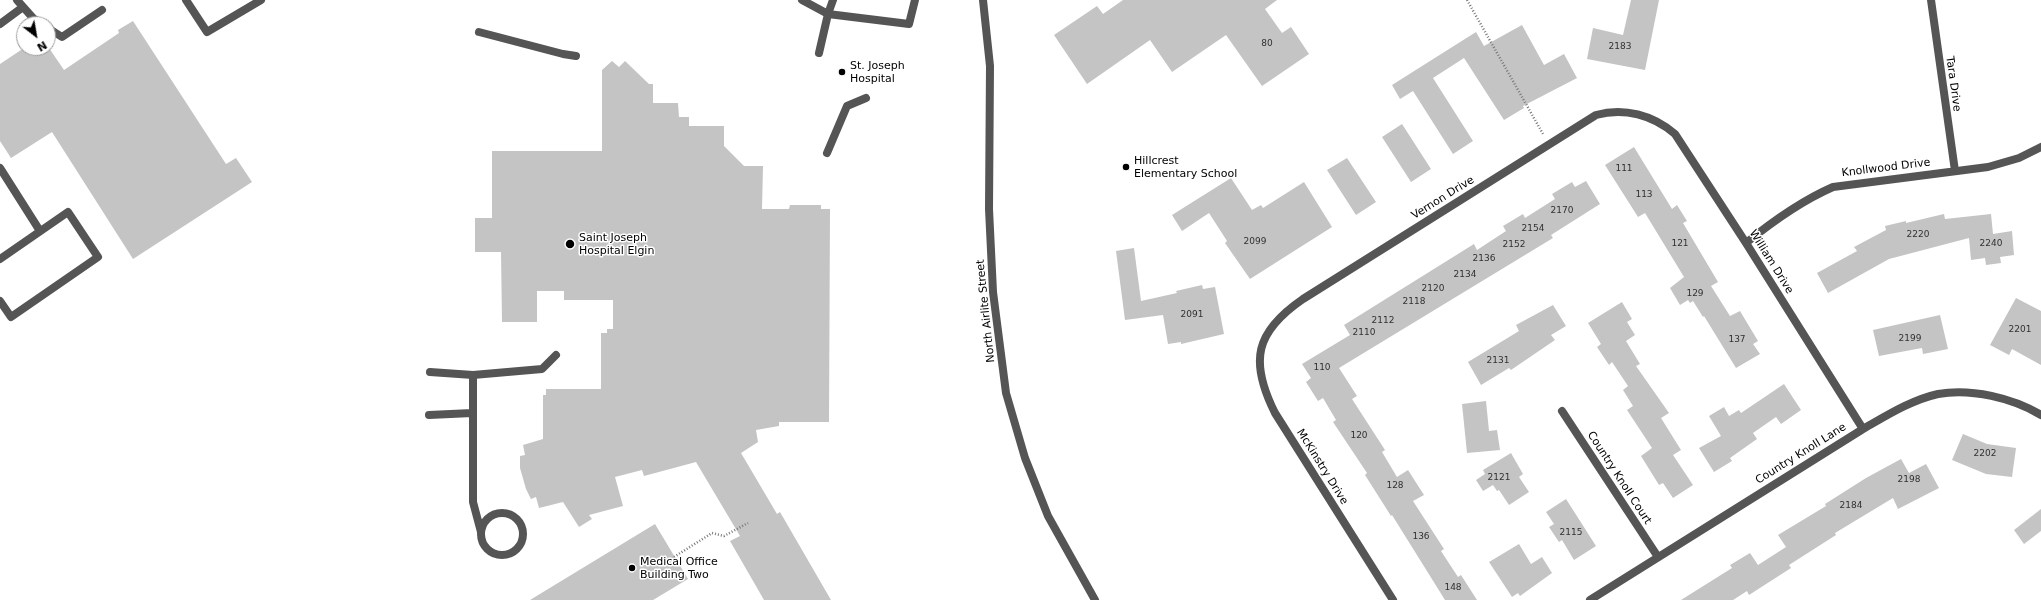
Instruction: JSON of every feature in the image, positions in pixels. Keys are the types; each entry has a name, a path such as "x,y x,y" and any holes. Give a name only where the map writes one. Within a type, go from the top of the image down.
{"street":[{"path":"17,0 31,16"},
{"path":"186,0 207,32 261,0"},
{"path":"802,0 828,14 909,24 915,0"},
{"path":"819,53 828,14 833,0"},
{"name":"North Airlite Street","path":"983,0 990,66 989,208 993,292 1006,393 1026,458 1048,516 1092,599"},
{"name":"Tara Drive","path":"1931,0 1954,171"},
{"path":"0,24 23,7"},
{"path":"56,33 62,37 102,10"},
{"path":"479,32 576,56"},
{"path":"827,153 847,106 866,98"},
{"name":"Vernon Drive","path":"1265,337 1280,316 1303,299 1596,115 1605,112 1629,112 1648,118"},
{"name":"William Drive","path":"1648,118 1665,125 1675,134 1746,243 1863,429"},
{"name":"Knollwood Drive","path":"1746,243 1774,220 1814,195 1833,186 1988,167 2013,160 2041,147"},
{"path":"0,168 40,231"},
{"path":"0,259 68,212 98,257 11,317 0,301"},
{"name":"McKinstry Drive","path":"1265,337 1258,362 1265,394 1275,413 1393,600"},
{"path":"430,372 473,375 542,369 556,355"},
{"path":"473,375 473,502 481,532 485,546 496,554 503,555 516,550 523,537 520,523 515,517 501,513 488,519 481,532"},
{"name":"Country Knoll Lane","path":"1590,600 1863,429 1910,404 1938,394 1953,393 2004,398 2027,406 2041,415"},
{"name":"Country Knoll Court","path":"1562,411 1658,557"},
{"path":"429,415 472,413"}],"path":[{"path":"1467,0 1538,127 1550,144"},
{"path":"674,557 712,533 724,536 748,522"}],"building":[{"path":"1123,0 1277,0 1265,9 1282,33 1291,27 1309,54 1262,86 1226,35 1172,72 1150,40 1087,84 1054,35 1097,6 1103,14"},
{"path":"1631,0 1659,0 1645,70 1587,59 1593,28 1623,35"},
{"path":"133,21 226,164 236,158 252,182 133,259 52,132 11,158 0,141 0,64 16,53 16,56 54,56 64,70 119,33 118,30"},
{"path":"1522,25 1544,65 1564,54 1577,78 1523,106 1524,108 1504,120 1464,58 1433,78 1473,141 1453,154 1413,91 1400,99 1392,85 1476,32 1484,46"},
{"path":"612,61 619,67 625,61 649,84 653,84 653,103 678,103 679,117 689,117 689,126 724,126 724,146 744,166 763,166 762,209 789,209 790,205 821,205 821,209 830,209 829,422 779,422 779,426 756,430 758,442 741,453 777,514 780,512 831,600 764,600 730,541 740,536 696,462 644,476 642,470 615,477 623,506 589,515 592,519 579,527 563,502 539,508 536,497 531,499 526,489 520,468 520,456 525,455 523,445 543,439 543,395 546,395 546,389 601,389 601,333 607,333 607,329 613,329 613,300 564,300 564,291 537,291 537,322 502,322 501,252 475,252 475,218 492,218 492,151 602,151 602,70"},
{"path":"1402,124 1431,169 1411,182 1382,137"},
{"path":"1634,147 1672,209 1677,205 1687,221 1683,223 1718,282 1711,286 1730,316 1740,311 1758,341 1753,344 1760,354 1736,368 1693,301 1690,303 1688,300 1680,305 1670,288 1684,277 1645,213 1638,217 1605,165"},
{"path":"1347,158 1376,202 1356,215 1327,170"},
{"path":"1231,178 1252,210 1261,205 1263,208 1304,182 1332,227 1250,279 1225,243 1227,241 1209,213 1182,231 1172,215"},
{"path":"1586,181 1600,204 1551,235 1553,238 1339,368 1357,396 1352,399 1385,450 1382,452 1397,477 1408,470 1424,495 1413,501 1444,549 1441,551 1458,577 1461,575 1477,600 1445,600 1365,475 1367,473 1333,422 1336,420 1323,398 1318,401 1306,382 1311,378 1302,364 1350,335 1344,325 1474,244 1477,250 1506,231 1503,226 1523,214 1525,218 1555,199 1552,194 1572,182 1575,187"},
{"path":"1944,214 1945,219 1991,214 1993,234 2012,231 2014,255 2000,257 2001,263 1986,265 1985,258 1971,260 1969,238 1889,259 1828,293 1817,273 1857,251 1854,247 1886,230 1885,226 1906,221 1906,223"},
{"path":"1134,248 1141,301 1177,293 1176,291 1202,285 1203,289 1215,287 1224,334 1181,344 1181,342 1168,344 1163,315 1125,320 1116,251"},
{"path":"2016,298 2041,311 2041,365 2012,349 2009,355 1990,345"},
{"path":"1622,302 1632,319 1627,322 1635,335 1626,341 1640,364 1636,366 1669,413 1661,418 1681,450 1673,455 1693,485 1673,498 1663,483 1659,485 1641,456 1652,448 1627,410 1633,406 1623,390 1628,386 1612,362 1609,365 1597,347 1601,344 1588,323"},
{"path":"1553,305 1566,326 1551,335 1555,340 1511,370 1509,368 1481,385 1468,362 1519,331 1516,325"},
{"path":"1940,315 1948,349 1923,354 1922,348 1879,356 1873,330"},
{"path":"1784,384 1801,410 1781,424 1776,417 1753,433 1757,439 1730,458 1732,461 1714,472 1699,448 1721,436 1709,416 1724,407 1729,416 1739,410 1741,413"},
{"path":"1486,401 1489,431 1497,430 1500,450 1467,453 1462,404"},
{"path":"1963,434 1987,444 2016,448 2012,477 1986,474 1952,460"},
{"path":"1511,453 1523,474 1519,477 1529,492 1509,505 1499,490 1497,491 1493,485 1483,491 1476,480 1485,474 1483,470"},
{"path":"1901,459 1909,473 1926,464 1939,488 1898,509 1893,498 1835,533 1836,535 1789,565 1791,568 1749,595 1747,591 1733,600 1681,600 1732,568 1730,565 1750,553 1758,565 1786,547 1778,535 1826,506 1825,504 1866,478"},
{"path":"1566,499 1596,546 1574,560 1562,540 1559,542 1549,527 1554,524 1546,512"},
{"path":"2041,509 2041,531 2024,544 2014,530"},
{"name":"Medical Office Building Two","path":"655,524 688,579 653,600 530,600"},
{"path":"1519,544 1531,564 1542,557 1552,573 1520,596 1518,593 1512,597 1489,562"}],"place":[{"name":"St. Joseph Hospital","path":"842,72"},
{"name":"Hillcrest Elementary School","path":"1126,167"},
{"name":"Saint Joseph Hospital Elgin","path":"570,244"},
{"name":"Medical Office Building Two","path":"632,568"}]}
